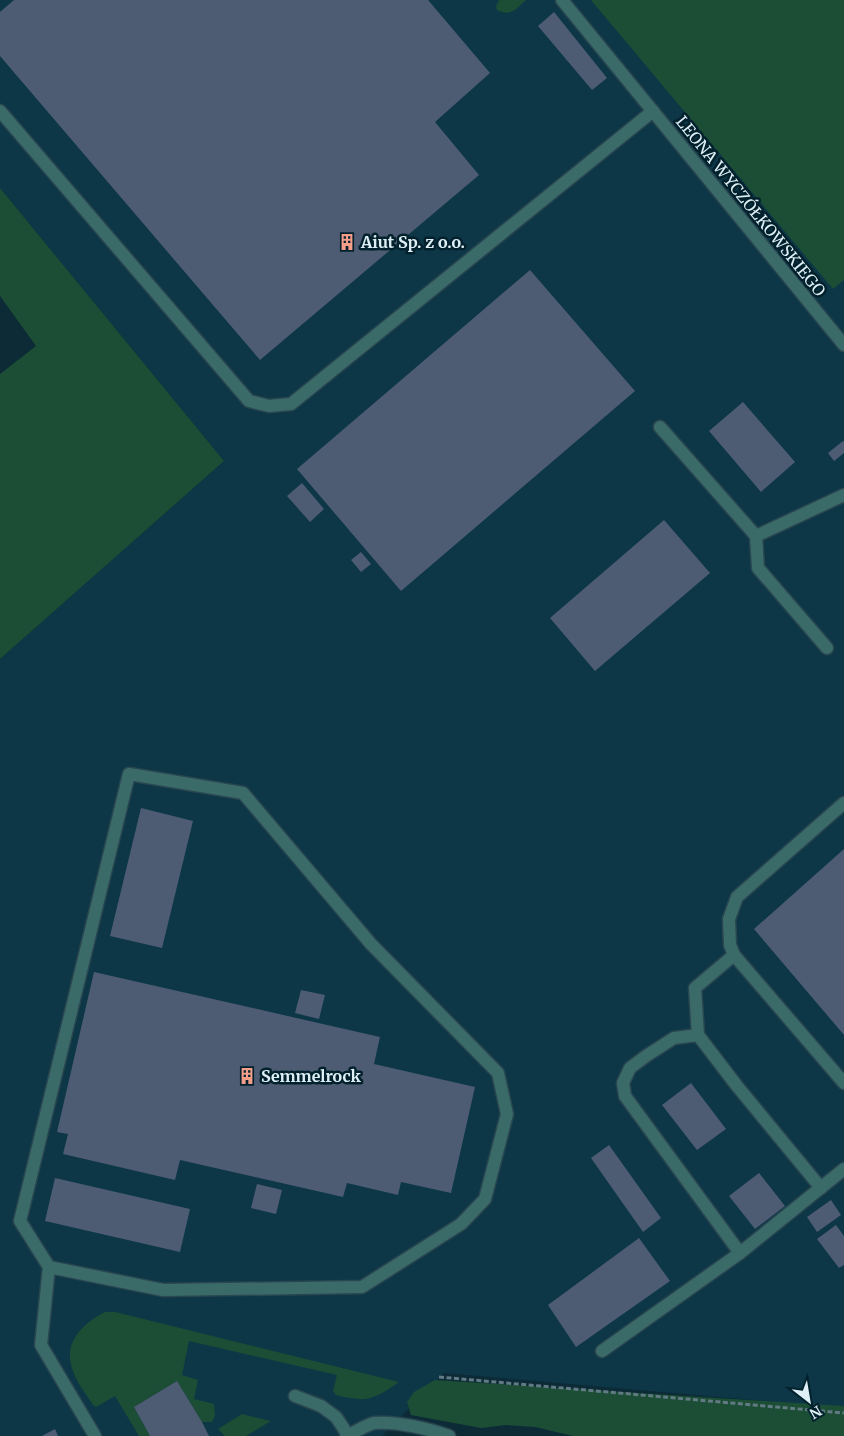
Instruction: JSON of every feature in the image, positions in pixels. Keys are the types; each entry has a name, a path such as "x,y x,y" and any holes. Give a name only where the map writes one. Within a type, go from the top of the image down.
{"lane":[{"name":"LEONA WYCZÓŁKOWSKIEGO","path":"562,0 844,345"},
{"path":"0,111 249,401 269,406 291,404 653,111"},
{"path":"660,427 756,536 758,568 827,648"},
{"path":"756,536 844,495"},
{"path":"49,1267 163,1290 362,1288 461,1224 485,1199 507,1114 498,1073 371,944 243,793 129,774 20,1222 49,1267 41,1345 95,1436"},
{"path":"844,803 737,898 729,918 730,945 734,955 844,1083"},
{"path":"734,955 695,988 698,1035 737,1086 821,1188"},
{"path":"698,1035 674,1038 630,1068 623,1083 625,1096 740,1253"},
{"path":"602,1351 740,1253 844,1169"},
{"path":"295,1396 321,1406 336,1417 347,1436 374,1423 398,1424 449,1436"}],"path":[{"path":"440,1377 844,1413"}],"shaded area":[{"path":"0,0 844,0 844,1408 444,1373 382,1436 0,1436 0,659 224,461 0,188"}],"green space":[{"path":"499,0 526,0 513,11 506,13 497,10 496,6"},
{"path":"591,0 844,0 844,280 833,289"},
{"path":"0,188 224,461 0,659 0,374 36,346 0,296"},
{"path":"105,1312 115,1312 399,1382 376,1396 355,1399 336,1395 333,1391 337,1375 189,1341 182,1375 198,1380 194,1399 214,1404 215,1416 212,1422 202,1422 177,1381 134,1407 150,1436 139,1436 115,1396 96,1407 93,1405 77,1380 70,1361 72,1343 76,1336 89,1322"},
{"path":"435,1380 844,1406 844,1436 573,1436 535,1427 506,1425 481,1428 411,1415 407,1402 414,1392"},
{"path":"242,1414 271,1421 246,1436 225,1436 218,1429"}],"building":[{"path":"14,0 428,0 490,73 435,122 479,175 260,360 0,56 0,12"},
{"path":"554,12 607,78 592,90 538,26"},
{"path":"530,270 635,391 401,591 297,469"},
{"path":"743,402 795,462 761,492 709,431"},
{"path":"843,441 844,453 834,461 828,453"},
{"path":"302,483 324,509 310,522 287,496"},
{"path":"664,520 710,573 595,671 550,618"},
{"path":"361,552 371,564 361,572 351,560"},
{"path":"141,808 193,821 162,948 110,936"},
{"path":"844,849 844,1035 754,929"},
{"name":"Semmelrock","path":"94,972 380,1037 374,1064 475,1087 451,1193 401,1182 398,1195 347,1183 343,1197 180,1160 175,1180 63,1154 68,1134 57,1132"},
{"path":"301,990 325,995 319,1019 295,1013"},
{"path":"691,1083 726,1129 697,1150 662,1105"},
{"path":"609,1145 661,1218 643,1232 591,1158"},
{"path":"759,1173 785,1206 755,1229 729,1196"},
{"path":"55,1178 190,1209 180,1252 45,1221"},
{"path":"257,1184 282,1190 276,1214 251,1208"},
{"path":"831,1200 841,1215 817,1232 807,1217"},
{"path":"836,1225 844,1236 844,1265 839,1268 817,1239"},
{"path":"639,1238 670,1281 576,1347 548,1305"},
{"path":"177,1381 209,1436 150,1436 134,1407"},
{"path":"55,1429 58,1436 42,1436"}],"place":[{"name":"Aiut Sp. z o.o.","path":"347,242"},
{"name":"Semmelrock","path":"247,1076"}]}
